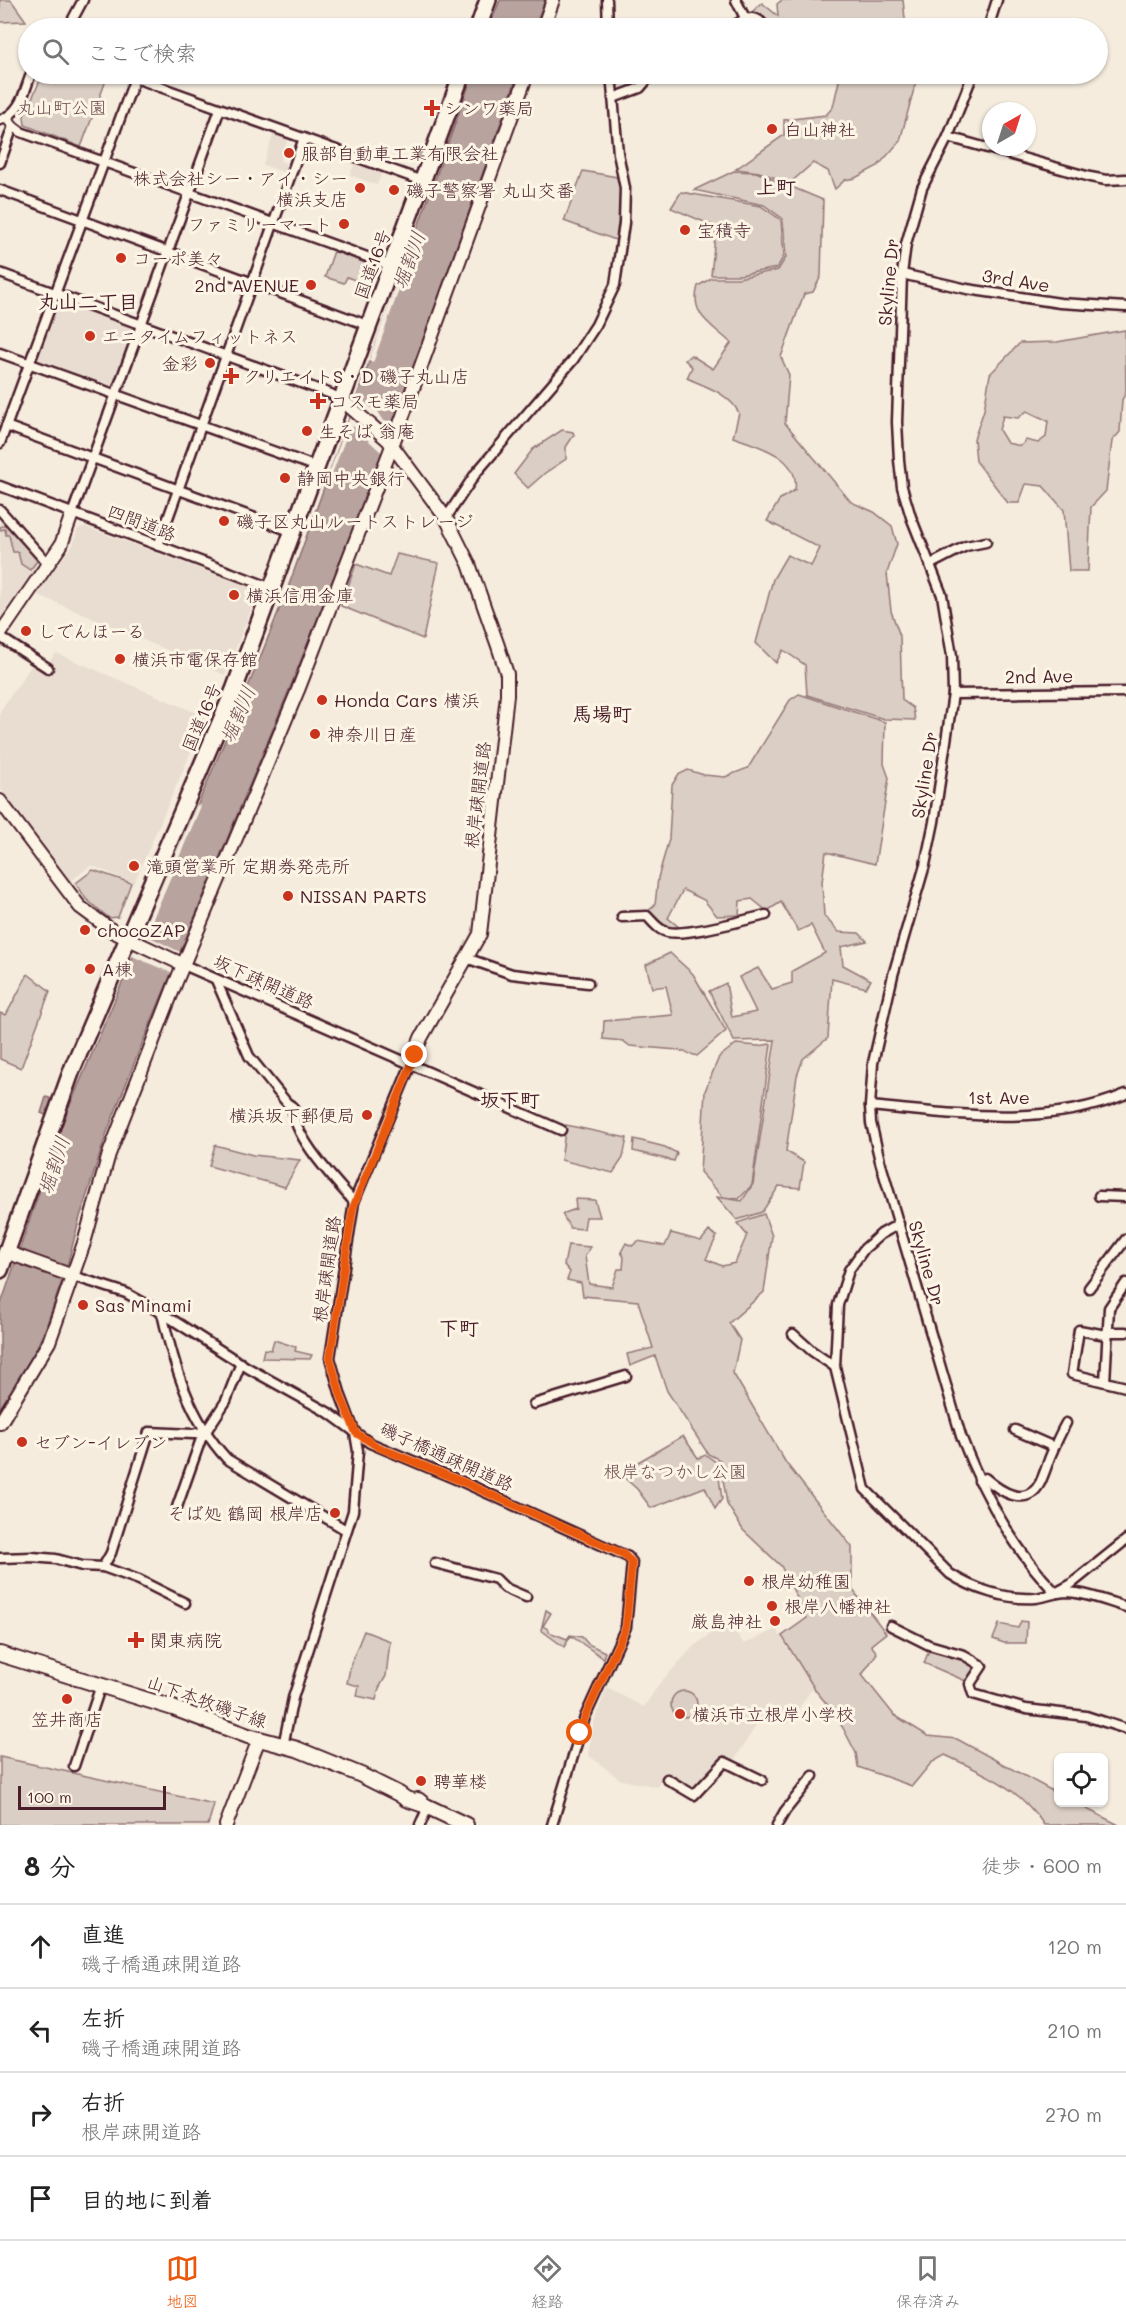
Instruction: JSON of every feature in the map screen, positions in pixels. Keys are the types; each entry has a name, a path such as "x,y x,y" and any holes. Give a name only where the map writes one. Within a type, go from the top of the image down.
{"highway":[{"path":"482,18 488,0"},
{"name":"国道16号","path":"0,1270 8,1254 60,1102 133,942 234,690 317,467 347,404 370,326 458,84"}],"main road":[{"name":"山下本牧磯子線","path":"0,1654 173,1708 331,1762 399,1794 407,1794 466,1825"}],"street":[{"path":"73,18 83,0"},
{"path":"547,18 553,0"},
{"path":"607,0 608,18"},
{"path":"736,0 745,18"},
{"path":"991,18 997,0"},
{"path":"27,84 19,107 4,119 21,132 392,266"},
{"path":"0,443 133,84"},
{"path":"152,84 423,181"},
{"path":"0,1423 50,1342 108,1154 181,964 278,741 523,84"},
{"path":"446,518 476,473 573,360 596,326 615,285 624,223 625,188 618,153 612,84"},
{"path":"613,98 640,88 643,84"},
{"name":"Skyline Dr","path":"969,84 948,137 922,188 906,244 902,274 897,422 898,460 902,487 911,518 942,595 952,656 953,694 934,822 925,865 893,975 873,1063 870,1106 873,1132 961,1436 979,1481 1026,1558 1056,1593"},
{"path":"48,668 0,635 64,540 220,108"},
{"path":"0,163 13,126"},
{"path":"948,137 1090,177 1106,180 1126,179"},
{"path":"158,546 304,138"},
{"path":"0,190 370,326"},
{"path":"0,273 331,394 347,404"},
{"name":"3rd Ave","path":"902,274 967,289 1060,303 1126,307"},
{"path":"0,353 317,467"},
{"name":"根岸疎開道路","path":"283,1746 293,1698 353,1511 358,1464 356,1433 341,1396 330,1358 354,1203 421,1038 480,934 505,714 507,674 469,564 446,518 390,443 347,404"},
{"path":"6,426 293,532"},
{"name":"四間道路","path":"0,486 273,588"},
{"path":"0,510 48,564"},
{"path":"931,564 966,546 986,542"},
{"name":"2nd Ave","path":"953,694 1126,692"},
{"name":"坂下疎開道路","path":"0,801 80,908 108,929 216,980 561,1130"},
{"path":"622,917 646,916 661,930 669,933 766,915"},
{"path":"466,958 512,974 588,983"},
{"path":"216,980 249,1056 293,1107 294,1115 311,1151 354,1203"},
{"name":"1st Ave","path":"870,1106 982,1116 1034,1114 1059,1112 1126,1094"},
{"path":"1099,1196 1126,1197"},
{"path":"899,1224 881,1234 864,1249 849,1270 838,1305 836,1367 862,1480 869,1495 950,1574 962,1582 1018,1597 1075,1593 1126,1607"},
{"path":"1089,1288 1126,1239"},
{"name":"磯子橋通疎開道路","path":"8,1254 126,1293 329,1413 378,1447 623,1554 632,1562 626,1627 585,1717 552,1825"},
{"path":"1105,1382 1109,1308 1126,1283"},
{"path":"162,1313 179,1380 196,1416 227,1459 346,1530"},
{"path":"1126,1332 1107,1334 1079,1330 1072,1374 1126,1387"},
{"path":"793,1334 812,1351 836,1367"},
{"path":"177,1507 201,1439 226,1401 241,1363"},
{"path":"534,1404 626,1376"},
{"path":"979,1481 985,1478 1008,1495 1025,1495 1040,1484 1066,1423"},
{"path":"1015,1430 1054,1447"},
{"path":"104,1567 111,1553 149,1432 193,1434 206,1431"},
{"path":"1056,1593 1070,1585 1126,1540"},
{"path":"0,1558 56,1559 82,1566 104,1567 139,1580 185,1603"},
{"path":"435,1563 496,1579 505,1588 526,1597"},
{"path":"891,1626 929,1645 964,1655 982,1666 970,1684 973,1694 1026,1709 1086,1716 1126,1729"},
{"path":"74,1766 102,1685"},
{"path":"226,1825 259,1739"},
{"path":"667,1779 694,1795 725,1762 762,1780"},
{"path":"777,1825 785,1811 813,1776"},
{"path":"420,1825 426,1806"}],"shaded area":[{"path":"274,133 288,138 280,161 291,165 288,174 263,165"},
{"path":"355,162 382,172 377,185 350,175"},
{"path":"60,300 134,329 110,388 37,362 36,358 56,302"},
{"path":"0,513 42,559 0,618"},
{"path":"82,527 253,588 257,595 225,675 36,594 73,545 77,530"},
{"path":"11,635 49,662 56,653 206,717 134,883 91,865 71,881 0,788 0,711 31,666 3,646"},
{"name":"横浜市立根岸小学校","path":"727,1621 744,1644 774,1630 777,1631 813,1687 788,1725 769,1704 734,1761 724,1759 690,1797 660,1781 658,1787 621,1780 588,1755 594,1721 607,1688 644,1707 660,1683 693,1647"}],"green space":[{"path":"0,0 11,0 24,18 18,18 18,21 0,22"},
{"path":"782,0 903,0 905,18 761,18 752,12 762,3 778,16 777,4"},
{"name":"丸山町公園","path":"38,84 105,84 81,147 25,125 24,116"},
{"path":"838,84 915,84 900,141 878,166 855,178 845,180 835,189 828,171 813,163 790,183 759,172 736,169 784,135 784,120 826,115 833,107"},
{"path":"583,171 617,177 621,190 618,241 564,221"},
{"path":"734,171 756,172 823,200 821,276 813,292 804,294 781,357 789,375 785,423 851,502 874,512 892,526 897,544 887,573 891,611 900,636 902,700 913,708 915,720 884,719 807,695 805,665 783,650 776,663 756,643 773,579 787,555 811,566 820,548 767,521 780,499 795,490 795,478 791,469 775,454 733,437 739,413 735,406 716,391 687,378 692,367 685,360 691,355 713,369 731,343 699,312 696,296 698,286 711,278 738,278 778,270 786,257 783,219 764,205 694,190"},
{"path":"681,192 761,206 781,220 784,256 777,268 740,275 711,275 716,227 671,208"},
{"path":"334,251 373,266 368,285 347,277 344,283 325,277"},
{"path":"1125,330 1126,392 1122,400 1120,432 1112,441 1106,491 1091,507 1088,571 1069,571 1064,510 1043,486 1026,484 1019,503 1008,503 976,461 974,439 984,410 990,374 1020,343 1057,342","holes":["1027,411 1048,421 1046,437 1038,443 1026,440 1021,446 1007,443 999,430 1003,416 1018,418"]},
{"path":"562,430 573,432 574,435 566,447 566,459 528,488 514,474 533,449"},
{"path":"9,524 40,557 30,570 21,564 18,552 13,552 9,535 6,535 5,529 0,530 0,527"},
{"path":"397,554 439,563 423,639 341,606 356,564 389,576"},
{"path":"799,694 885,722 884,764 889,778 875,864 826,852 822,882 824,916 839,932 859,933 867,941 841,947 843,965 871,980 866,988 832,979 828,1038 803,1059 797,1076 786,1151 804,1162 800,1188 779,1186 762,1212 737,1220 717,1197 742,1201 753,1184 775,1040 734,1041 709,991 726,983 732,1017 756,1012 739,977 758,968 772,989 792,983 792,971 825,953 811,925 798,931 781,902 767,911 752,899 740,901 739,915 717,916 704,900 683,890 668,918 679,927 679,931 665,929 646,913 655,905 658,878 669,839 672,785 678,775 688,770 704,775 725,777 748,768 790,700"},
{"path":"93,870 131,883 118,917 109,918 86,899 76,883"},
{"path":"670,953 693,974 726,1031 697,1056 678,1050 630,1046 623,1041 603,1039 604,1021 673,1015 666,986 652,988 646,965"},
{"path":"28,974 50,991 21,1068 0,1059 0,1013 6,1015"},
{"path":"736,1044 758,1046 771,1044 752,1185 739,1199 723,1197 700,1172 705,1091 719,1057"},
{"path":"566,1125 627,1138 623,1158 613,1173 561,1160"},
{"path":"634,1139 665,1147 677,1153 674,1161 633,1151"},
{"path":"215,1145 253,1155 300,1160 285,1187 209,1166"},
{"path":"575,1199 595,1200 600,1217 586,1217 584,1229 570,1228 562,1214 576,1209"},
{"path":"764,1214 772,1236 764,1292 729,1323 740,1340 733,1373 786,1463 852,1547 852,1589 886,1633 871,1645 877,1653 862,1675 894,1715 928,1736 957,1739 1054,1792 1054,1807 1083,1807 1119,1825 1044,1825 1024,1801 1012,1791 987,1775 945,1755 931,1763 912,1786 858,1767 856,1753 843,1728 816,1691 782,1636 807,1618 781,1566 743,1530 727,1504 720,1460 708,1454 667,1391 655,1356 630,1366 627,1354 653,1348 638,1301 583,1296 581,1283 567,1280 570,1272 564,1265 568,1245 590,1247 585,1256 589,1284 612,1287 618,1269 623,1269 624,1257 621,1252 626,1243 632,1246 638,1241 665,1246 671,1233 701,1241 709,1231 717,1236 706,1259 722,1266 735,1263 747,1235 737,1223"},
{"path":"274,1340 296,1347 295,1351 312,1355 310,1359 262,1358 264,1349 271,1350"},
{"name":"根岸なつかし公園","path":"683,1436 698,1458 706,1455 717,1463 722,1499 715,1509 705,1487 651,1508 637,1489 619,1473"},
{"path":"546,1610 551,1613 543,1626 549,1632 567,1639 570,1635 582,1637 588,1644 605,1652 603,1658 571,1636 564,1647 541,1630"},
{"path":"1021,1621 1027,1622 1026,1643 1004,1643 993,1639 999,1624 1018,1628"},
{"path":"364,1631 390,1641 386,1676 379,1688 376,1700 357,1696 359,1686 347,1683 351,1663"},
{"path":"930,1648 964,1657 979,1667 968,1682 924,1663"},
{"path":"684,1691 693,1695 697,1704 693,1713 684,1717 675,1713 671,1704 675,1695"},
{"path":"0,1757 214,1804 208,1825 0,1825"}],"water":[{"path":"500,0 545,0 538,18 493,18"},
{"name":"堀割川","path":"469,84 514,84 388,440 294,678 106,1135 67,1266 46,1327 33,1356 0,1410 0,1307 63,1122 41,1113 46,1097 70,1105 258,663 290,582"}],"pier":[{"path":"409,249 413,250 373,363 369,361"},
{"path":"358,395 370,407 377,410 384,421 395,423 382,453 353,426 351,433 348,432 329,482 326,481"},
{"path":"197,805 201,806 146,935 182,953 174,974 132,956"}],"place":[{"name":"シンワ薬局","path":"432,108"},
{"name":"白山神社","path":"772,129"},
{"name":"服部自動車工業有限会社","path":"289,153"},
{"name":"株式会社シー・アイ・シー 横浜支店","path":"360,188"},
{"name":"磯子警察署 丸山交番","path":"394,190"},
{"name":"ファミリーマート","path":"344,224"},
{"name":"宝積寺","path":"685,230"},
{"name":"コーポ美々","path":"121,258"},
{"name":"2nd AVENUE","path":"311,285"},
{"name":"エニタイムフィットネス","path":"90,336"},
{"name":"金彩","path":"210,363"},
{"name":"クリエイトS・D 磯子丸山店","path":"231,376"},
{"name":"コスモ薬局","path":"318,401"},
{"name":"生そば 翁庵","path":"307,431"},
{"name":"静岡中央銀行","path":"285,478"},
{"name":"磯子区丸山ルートストレージ","path":"224,521"},
{"name":"横浜信用金庫","path":"234,595"},
{"name":"しでんほーる","path":"26,631"},
{"name":"横浜市電保存館","path":"120,659"},
{"name":"Honda Cars 横浜","path":"322,700"},
{"name":"神奈川日産","path":"315,734"},
{"name":"滝頭営業所 定期券発売所","path":"134,866"},
{"name":"NISSAN PARTS","path":"288,896"},
{"name":"chocoZAP","path":"85,930"},
{"name":"A棟","path":"90,969"},
{"name":"横浜坂下郵便局","path":"367,1115"},
{"name":"Sas Minami","path":"83,1305"},
{"name":"セブン-イレブン","path":"22,1442"},
{"name":"そば処 鶴岡 根岸店","path":"335,1513"},
{"name":"根岸幼稚園","path":"749,1581"},
{"name":"根岸八幡神社","path":"772,1606"},
{"name":"厳島神社","path":"775,1621"},
{"name":"関東病院","path":"136,1640"},
{"name":"笠井商店","path":"67,1699"},
{"name":"横浜市立根岸小学校","path":"680,1714"},
{"name":"聘華楼","path":"421,1781"}],"district":[{"name":"上町","path":"776,186"},
{"name":"丸山二丁目","path":"88,301"},
{"name":"馬場町","path":"602,713"},
{"name":"坂下町","path":"510,1099"},
{"name":"下町","path":"459,1327"}],"route":[{"path":"415,1055 354,1203 330,1358 341,1396 356,1433 370,1443 623,1554 632,1562 626,1627 580,1733"}]}
